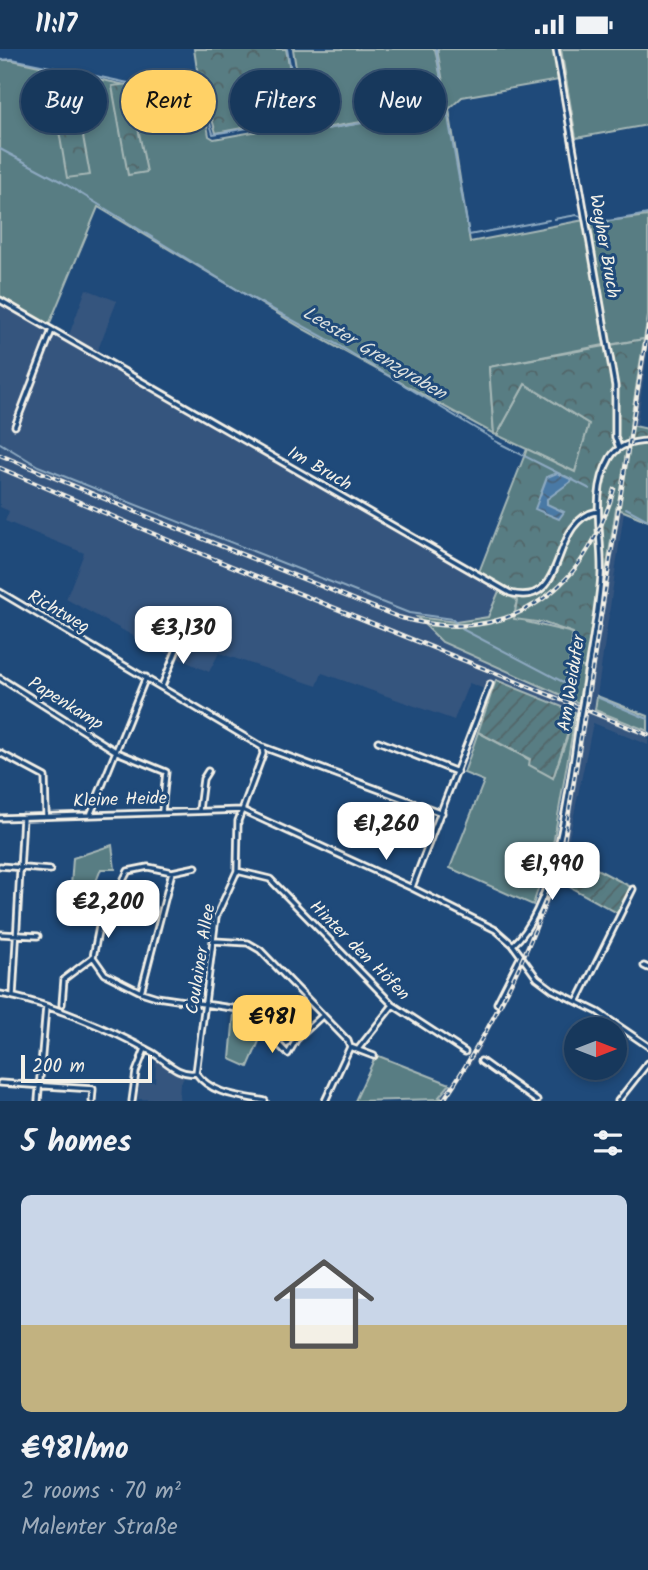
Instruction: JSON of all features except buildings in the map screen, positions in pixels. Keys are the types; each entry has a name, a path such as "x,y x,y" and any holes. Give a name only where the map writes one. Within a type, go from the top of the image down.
{"street":[{"name":"Weyher Bruch","path":"556,49 615,386 615,437 620,448"},
{"name":"Im Bruch","path":"0,300 510,593 526,594 544,587 552,576 575,520 598,511"},
{"path":"15,426 52,330"},
{"path":"620,448 648,441"},
{"name":"Am Weidufer","path":"513,945 522,937 550,871 567,800 601,574 598,511 606,466 620,448"},
{"name":"Richtweg","path":"0,593 262,747 442,813"},
{"path":"162,686 181,637"},
{"path":"91,813 146,677"},
{"name":"Papenkamp","path":"0,678 117,752 166,772 162,811"},
{"path":"412,887 490,684"},
{"path":"378,741 457,772"},
{"path":"262,747 263,754 242,810 412,887 496,930 513,945 537,978 553,990 578,1000 648,1046"},
{"path":"0,753 45,777 47,816"},
{"path":"199,810 203,779 208,771"},
{"name":"Kleine Heide","path":"0,818 242,810"},
{"name":"Coulainer Allee","path":"196,1073 218,908 237,871 238,821 242,810"},
{"path":"13,996 23,817"},
{"path":"0,866 50,870"},
{"path":"62,1004 64,979 93,957 99,927 128,871 148,867 172,872 196,867"},
{"name":"Hinter den Höfen","path":"237,871 270,879 393,1005 465,1052"},
{"path":"141,992 172,872"},
{"path":"578,1000 633,889"},
{"path":"0,935 38,936"},
{"path":"214,941 248,943 260,950 348,1041 350,1047 325,1101"},
{"path":"497,1003 521,955"},
{"path":"93,957 105,974 141,992 205,1006 245,1010 288,1054 296,1040 323,1015"},
{"path":"0,994 46,1007 145,1049 178,1071 196,1073 204,1084 247,1101 265,1101"},
{"path":"359,1048 393,1005"},
{"path":"38,1101 46,1007"},
{"path":"350,1047 359,1048 374,1056"},
{"path":"132,1101 136,1072 145,1049"},
{"path":"481,1061 537,1101"},
{"path":"618,1101 648,1063"},
{"path":"0,1083 93,1089 92,1101"}],"shaded area":[{"path":"86,289 117,301 97,352 502,585 488,617 457,622 418,618 447,625 501,617 626,446 648,316 648,349 595,709 648,731 648,745 593,723 566,853 546,911 517,978 477,1055 446,1101 438,1101 474,1053 489,1025 545,901 569,805 584,715 497,680 492,692 469,683 454,720 322,673 317,686 219,653 209,672 157,649 66,599 84,553 5,521 9,511 0,507 0,298 69,335","holes":["620,478 585,705 442,642 502,621"]},
{"path":"156,1058 177,1073 186,1075 180,1084 179,1101 138,1099 140,1081 155,1082"}],"green space":[{"path":"194,49 286,49 290,70 230,70 230,130 216,133 216,70 197,70"},
{"path":"293,49 435,49 439,70 354,70 354,123 340,125 340,70 296,70"},
{"path":"437,49 554,49 559,80 462,97 449,109 470,242 584,220 604,345 489,367 494,434 305,330 98,207 49,325 0,298 0,60 57,70 21,70 21,133 107,133 107,81 121,84 121,133 208,133 214,139 248,133 340,133 340,127 354,124 354,133 446,133 446,70 441,70"},
{"path":"561,49 648,49 648,125 576,138"},
{"path":"121,85 121,133 139,133 147,172 128,175 112,86"},
{"path":"59,133 82,133 90,175 67,178"},
{"path":"648,216 648,316 644,339 608,345 591,223"},
{"path":"644,339 630,425 648,429 648,521 616,508 591,668 569,665 573,633 544,623 514,619 517,600 499,591 501,585 479,572 527,449 575,472 589,424 525,384 497,435 494,434 489,367"},
{"path":"525,384 589,424 575,472 497,435"},
{"path":"499,591 518,600 515,607 527,622 573,633 569,665 584,667 579,703 442,642 417,617 456,622 488,617"},
{"path":"496,680 575,712 553,778 529,765 530,759 478,732"},
{"path":"597,696 648,716 648,731 595,710"},
{"path":"576,712 554,839 533,905 450,868 484,781 464,773 478,732 530,760 553,778"},
{"path":"112,845 115,869 101,869 85,909 70,900 73,858"},
{"path":"566,853 633,888 619,914 557,880"},
{"path":"243,1012 263,1032 248,1067 230,1059 234,1014"},
{"path":"376,1055 450,1084 439,1097 443,1099 355,1101"}],"water":[{"path":"557,473 573,480 547,499 547,504 564,512 559,519 535,509 547,477"}],"waterway":[{"path":"287,49 291,70"},
{"path":"436,49 469,235 549,220"},
{"path":"0,60 12,59 65,70"},
{"path":"107,78 203,99 213,134 230,131"},
{"path":"340,127 354,124"},
{"name":"Leester Grenzgraben","path":"0,149 62,182 238,290"},
{"path":"588,218 610,221 648,214"},
{"path":"554,219 577,215 582,217"},
{"name":"Leester Grenzgraben","path":"241,292 338,345 493,439"},
{"name":"Leester Grenzgraben","path":"495,441 560,474"},
{"path":"0,443 38,466 409,613 452,619 457,624"},
{"name":"Leester Grenzgraben","path":"565,476 590,489"},
{"name":"Leester Grenzgraben","path":"626,508 648,520"},
{"path":"462,629 565,683"},
{"path":"599,698 648,719"}],"railway":[{"path":"443,1101 480,1041 528,948 563,848 648,327"},
{"path":"0,455 165,524"},
{"path":"0,468 182,546 648,735"},
{"path":"156,520 398,617 437,625 473,625 506,618 536,604 561,583 583,557 601,526 614,489"}]}
